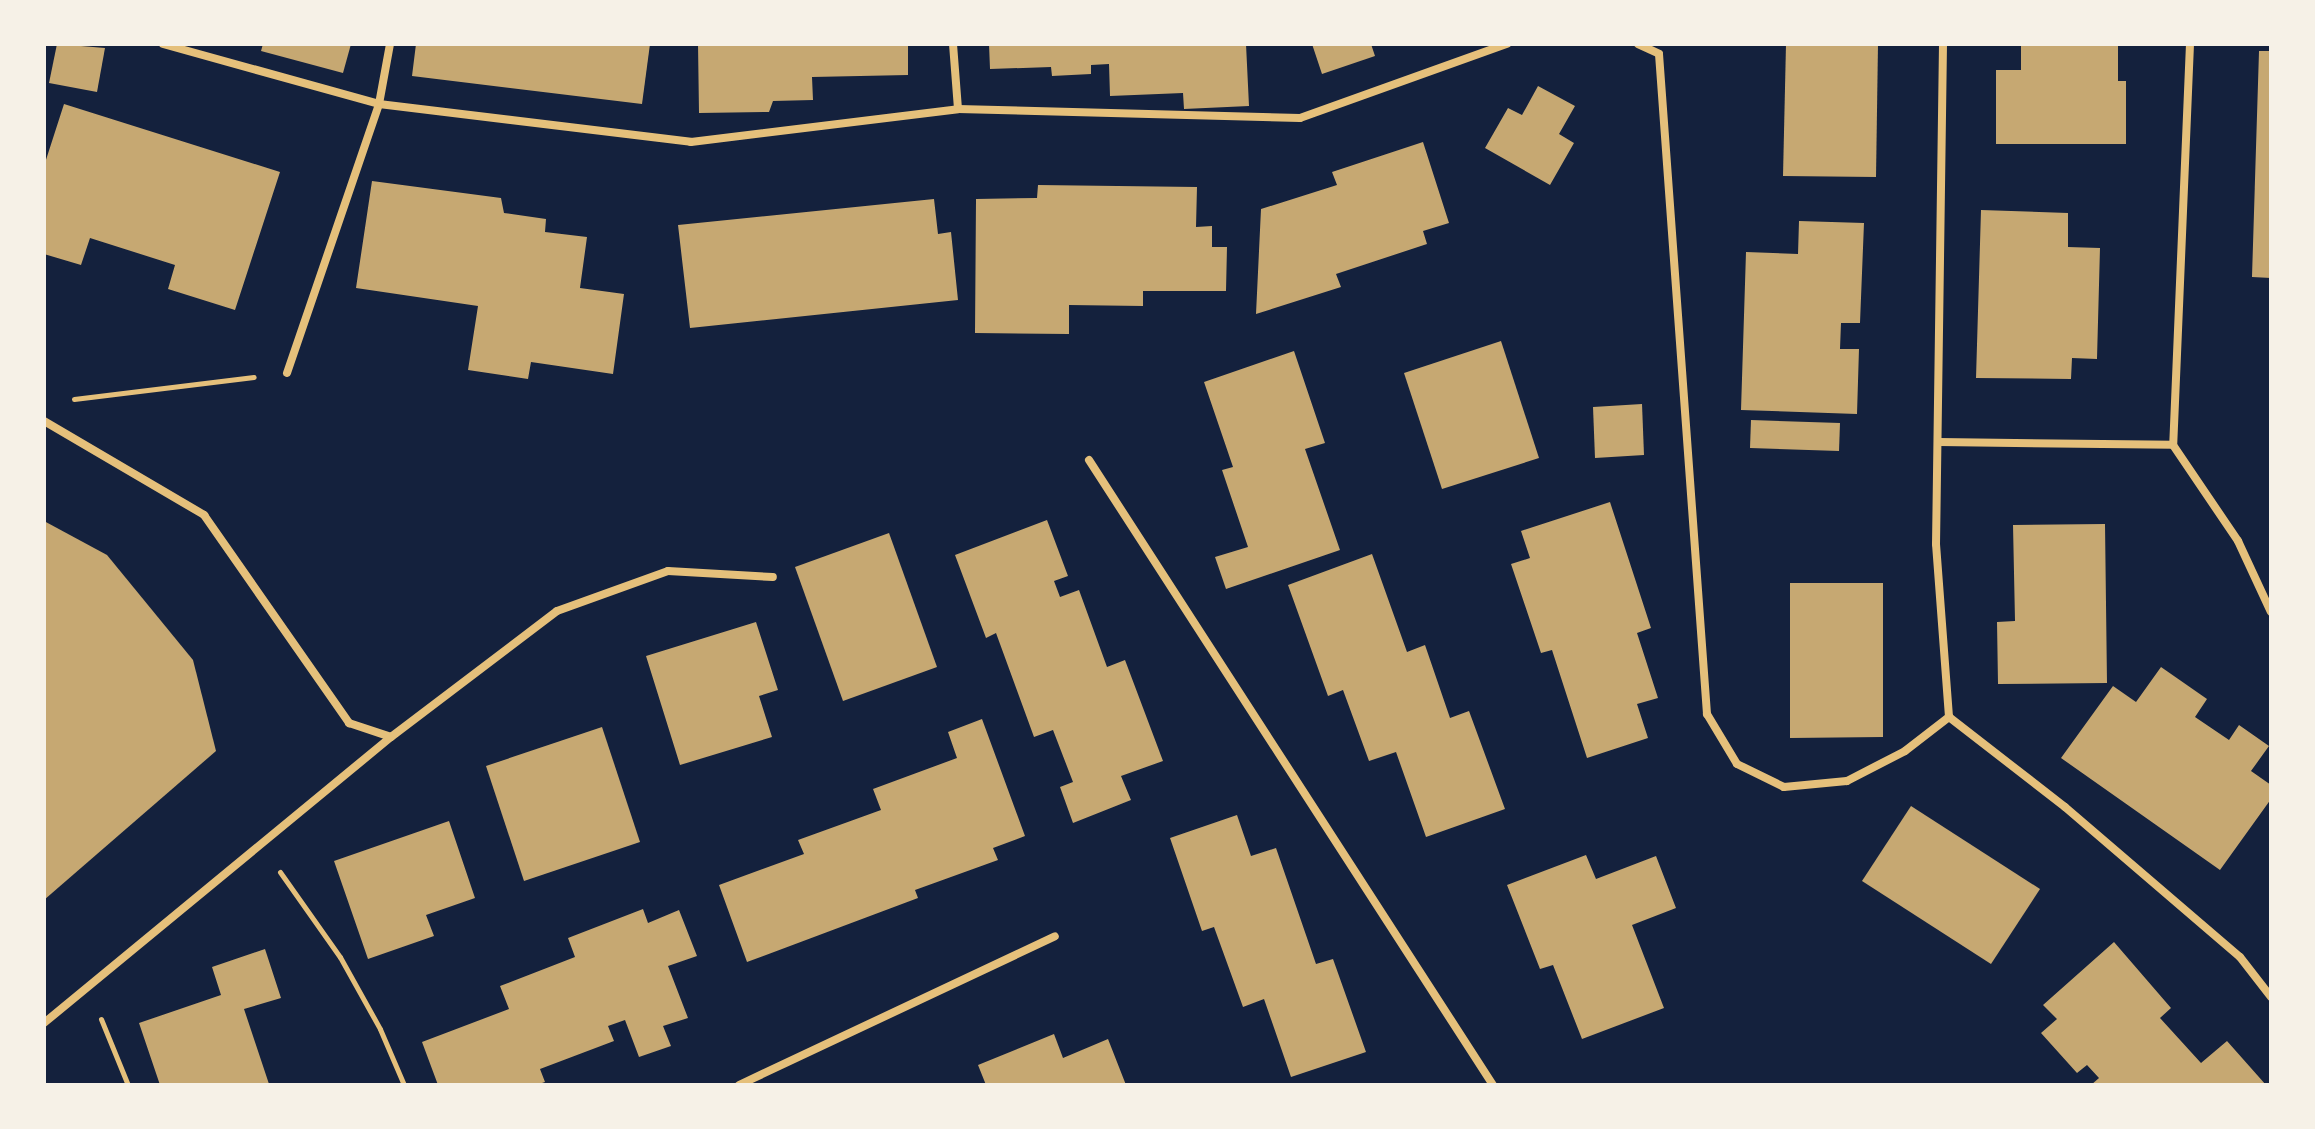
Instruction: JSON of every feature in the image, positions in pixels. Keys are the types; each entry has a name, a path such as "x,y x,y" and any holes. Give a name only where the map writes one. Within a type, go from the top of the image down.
{"street":[{"path":"163,44 379,104 691,142 958,109 1300,118 1507,44"},
{"path":"287,373 379,104 390,44"},
{"path":"953,44 958,109"},
{"path":"1638,44 1659,54 1707,714 1737,764 1784,787 1847,781 1905,751 1949,717"},
{"path":"1943,44 1936,544 1949,717 2229,947 2271,997"},
{"path":"2190,44 2173,445 2238,541 2271,612"},
{"path":"44,421 204,515 349,723 391,737"},
{"path":"1939,442 2173,445"},
{"path":"1089,460 1493,1085"},
{"path":"44,1023 391,737 557,611 668,571 773,577"},
{"path":"739,1085 1055,936"}],"path":[{"path":"59,401 287,373"},
{"path":"262,846 340,957 380,1029 404,1085"},
{"path":"88,986 128,1085"}],"building":[{"path":"57,44 105,48 97,92 49,83"},
{"path":"263,44 351,44 343,73 261,51"},
{"path":"416,44 650,44 642,104 412,76"},
{"path":"698,44 908,44 908,75 812,77 813,100 773,101 769,112 699,113"},
{"path":"989,44 1246,44 1249,106 1184,109 1183,93 1110,96 1109,64 1091,65 1091,74 1052,76 1051,67 990,69"},
{"path":"1312,44 1371,44 1375,56 1322,74"},
{"path":"1786,44 1878,44 1876,177 1783,176"},
{"path":"2021,44 2118,44 2118,81 2126,81 2126,144 1996,144 1996,70 2021,70"},
{"path":"2259,51 2271,51 2271,278 2252,277"},
{"path":"1538,86 1575,106 1559,134 1574,143 1550,185 1485,148 1508,108 1522,115"},
{"path":"64,104 280,172 235,310 168,289 175,265 90,238 81,265 44,254 44,166"},
{"path":"1423,142 1449,223 1423,231 1427,244 1336,274 1341,287 1256,314 1261,209 1337,185 1332,172"},
{"path":"372,181 501,198 504,213 546,219 545,232 587,237 580,288 624,294 613,374 531,362 528,379 468,370 478,306 356,288"},
{"path":"1038,185 1197,187 1196,227 1212,226 1212,247 1227,247 1226,291 1143,291 1143,306 1069,305 1069,334 975,333 976,199 1037,198"},
{"path":"934,199 938,234 951,232 958,300 690,328 678,225"},
{"path":"1981,210 2068,213 2068,247 2100,248 2097,359 2072,358 2071,379 1976,378"},
{"path":"1799,221 1864,223 1860,323 1841,323 1840,349 1859,349 1857,414 1741,410 1746,252 1798,254"},
{"path":"1501,341 1539,458 1442,489 1404,373"},
{"path":"1294,351 1325,443 1305,449 1340,550 1226,589 1215,557 1248,547 1222,470 1233,467 1204,382"},
{"path":"1642,404 1644,455 1595,458 1593,407"},
{"path":"1751,420 1840,423 1839,451 1750,448"},
{"path":"1610,502 1651,628 1637,633 1658,698 1637,704 1648,738 1587,758 1552,650 1541,653 1511,564 1530,558 1521,531"},
{"path":"1047,520 1068,576 1054,581 1060,597 1079,590 1107,667 1125,660 1163,761 1121,776 1131,800 1073,823 1060,787 1073,782 1053,730 1034,737 996,633 986,638 955,555"},
{"path":"44,521 107,555 193,660 216,751 44,900"},
{"path":"2105,524 2107,683 1998,684 1997,622 2015,621 2013,525"},
{"path":"889,533 937,667 843,701 795,567"},
{"path":"1372,554 1407,652 1425,645 1450,718 1469,711 1505,809 1426,837 1396,752 1369,761 1343,690 1328,696 1288,585"},
{"path":"1790,583 1883,583 1883,737 1790,738"},
{"path":"756,622 778,690 759,696 772,737 680,765 646,656"},
{"path":"2161,667 2207,699 2195,717 2229,740 2239,725 2269,746 2251,771 2271,785 2271,799 2220,870 2061,758 2113,686 2136,702"},
{"path":"982,719 1025,836 993,848 998,860 915,890 918,898 747,962 719,885 804,854 798,840 881,810 873,789 957,758 948,732"},
{"path":"602,727 640,842 524,881 486,766"},
{"path":"1911,806 2040,889 1991,964 1862,881"},
{"path":"1237,815 1251,856 1276,848 1316,964 1333,959 1366,1052 1291,1077 1264,999 1243,1007 1214,927 1202,931 1170,838"},
{"path":"449,821 475,898 426,915 434,936 368,959 334,861"},
{"path":"1586,855 1596,879 1656,856 1676,908 1632,925 1664,1008 1582,1039 1553,965 1540,969 1507,885"},
{"path":"643,909 648,923 679,910 697,956 668,966 688,1018 663,1026 671,1046 639,1057 625,1020 608,1026 614,1041 540,1069 545,1082 536,1085 438,1085 422,1042 509,1009 500,986 575,957 568,938"},
{"path":"2114,942 2171,1008 2160,1018 2201,1063 2227,1041 2266,1085 2091,1085 2099,1078 2087,1065 2077,1073 2041,1033 2057,1019 2043,1005"},
{"path":"265,949 281,998 244,1009 269,1084 160,1085 139,1023 221,995 212,967"},
{"path":"1054,1034 1063,1058 1108,1039 1126,1085 986,1085 978,1065"}]}
